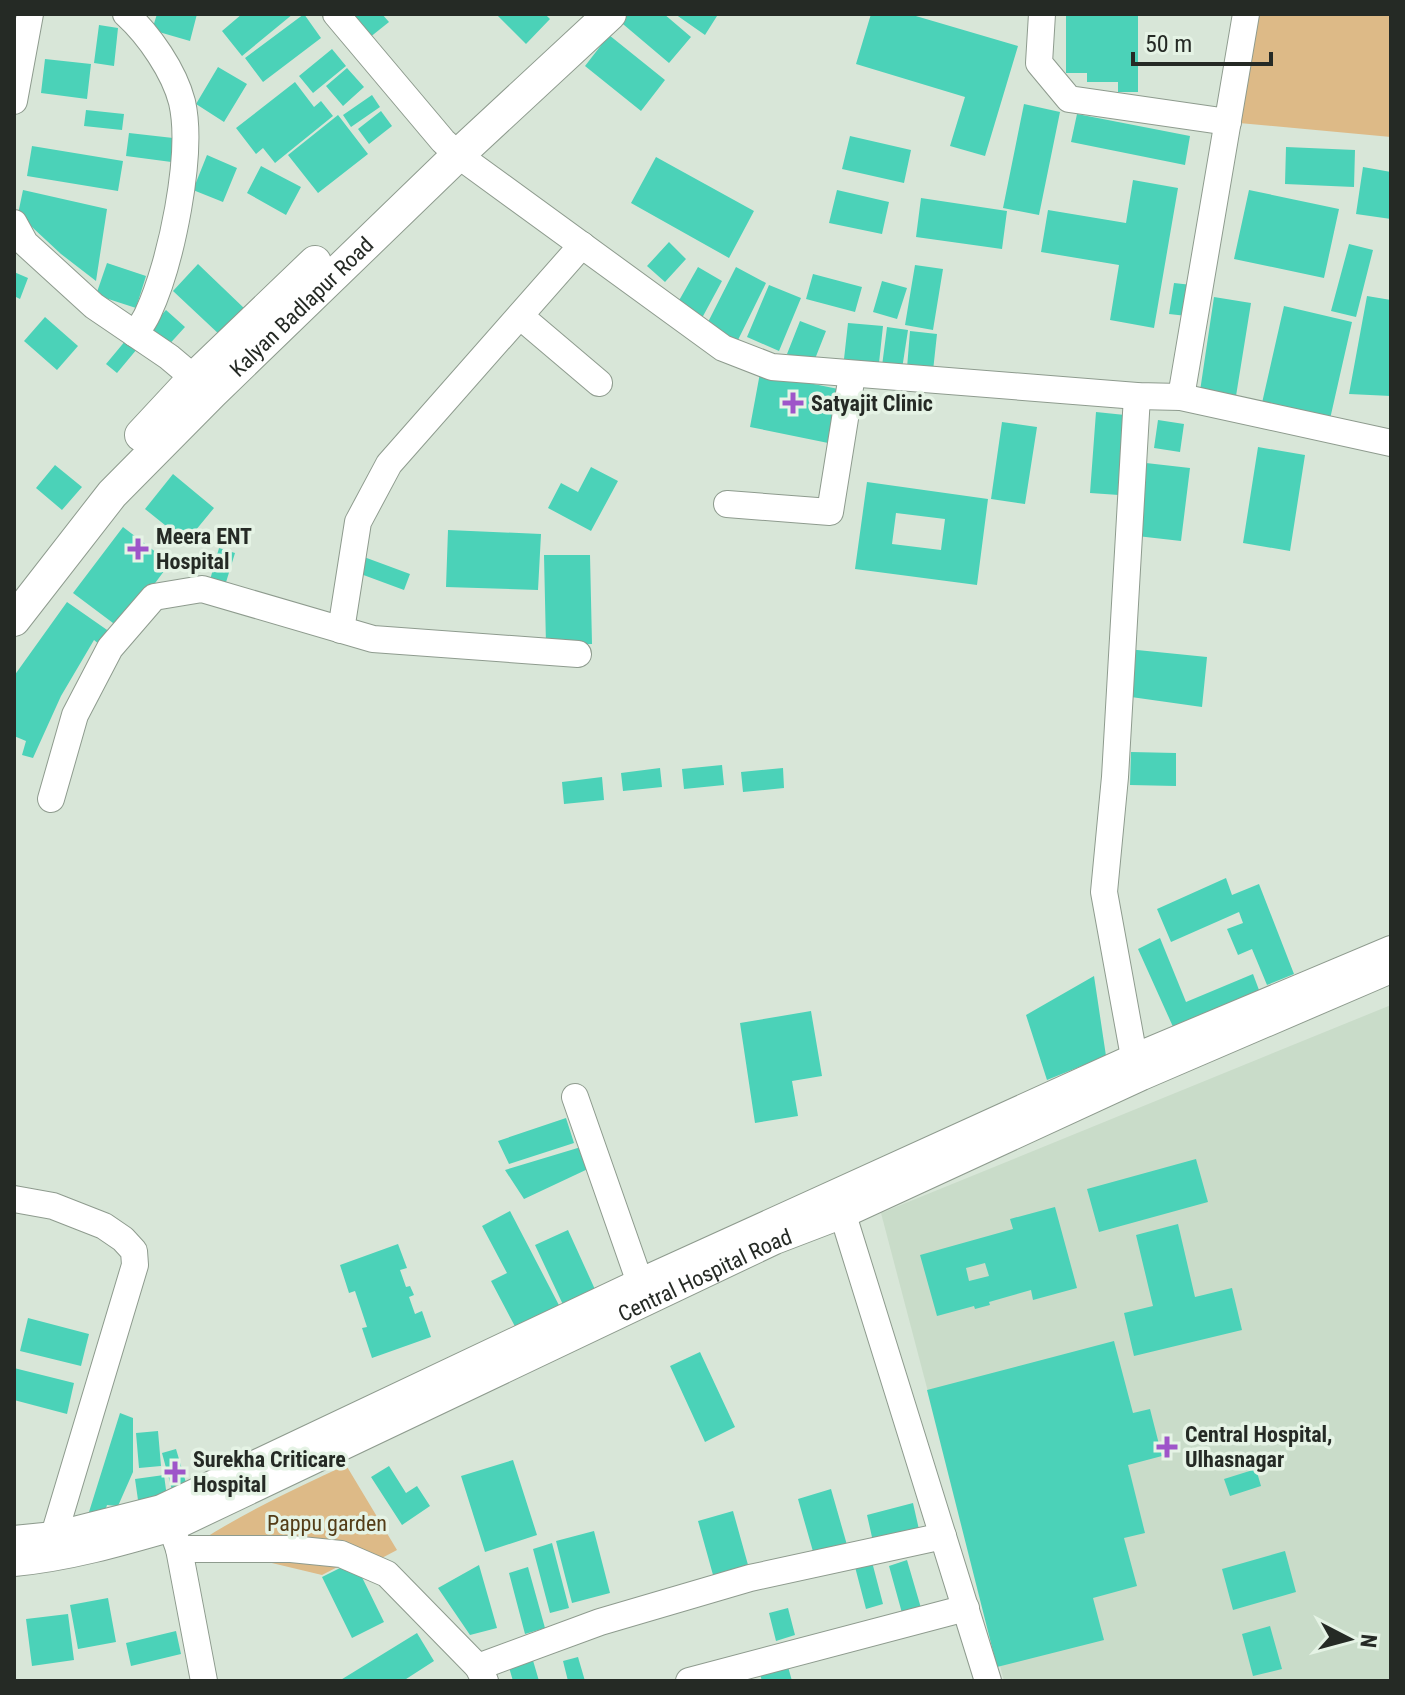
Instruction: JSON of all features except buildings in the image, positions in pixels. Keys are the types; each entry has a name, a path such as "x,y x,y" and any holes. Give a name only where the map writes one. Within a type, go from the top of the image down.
{"main road":[{"name":"Kalyan Badlapur Road","path":"14,583 107,471 203,385 450,148 579,14"},
{"name":"Kalyan Badlapur Road","path":"450,148 610,14"},
{"name":"Kalyan Badlapur Road","path":"14,620 112,494 203,385"}],"street":[{"path":"14,101 30,14"},
{"path":"126,14 141,27 167,66 182,101 186,134 183,177 162,275 148,314 135,334"},
{"path":"336,14 450,148 723,348 772,367 1181,397 1391,443"},
{"path":"1042,14 1039,63 1069,99 1228,122"},
{"path":"1181,397 1246,14"},
{"path":"14,223 25,243 94,306 169,357 203,385"},
{"path":"341,630 358,522 389,464 582,245"},
{"path":"520,316 599,383"},
{"path":"727,504 830,512 852,375"},
{"path":"1137,396 1115,777 1104,892 1138,1067"},
{"path":"51,799 75,715 110,648 154,597 202,589 373,639 578,654"},
{"name":"Central Hospital Road","path":"14,1563 46,1560 171,1528 643,1292 775,1241 838,1204 1391,949"},
{"name":"Central Hospital Road","path":"1138,1067 1391,970"},
{"path":"575,1097 643,1292"},
{"path":"14,1199 53,1206 104,1226 134,1251 135,1265 54,1535"},
{"path":"838,1204 988,1681"},
{"path":"204,1681 171,1528 291,1549 341,1554 387,1574 481,1674 600,1622 750,1578 943,1536"},
{"name":"Central Hospital Road","path":"14,1539 171,1528"},
{"path":"689,1681 966,1608"}],"shaded area":[{"name":"Central Hospital, Ulhasnagar","path":"1391,1005 1391,1681 1004,1681 881,1213"}],"green space":[{"path":"1250,14 1391,14 1391,137 1228,122"},
{"name":"Pappu garden","path":"346,1465 397,1550 361,1569 355,1558 322,1575 238,1555 202,1540 254,1510"}],"place":[{"name":"Satyajit Clinic","path":"793,403"},
{"name":"Meera ENT Hospital","path":"138,549"},
{"name":"Central Hospital, Ulhasnagar","path":"1167,1447"},
{"name":"Surekha Criticare Hospital","path":"175,1472"}]}
